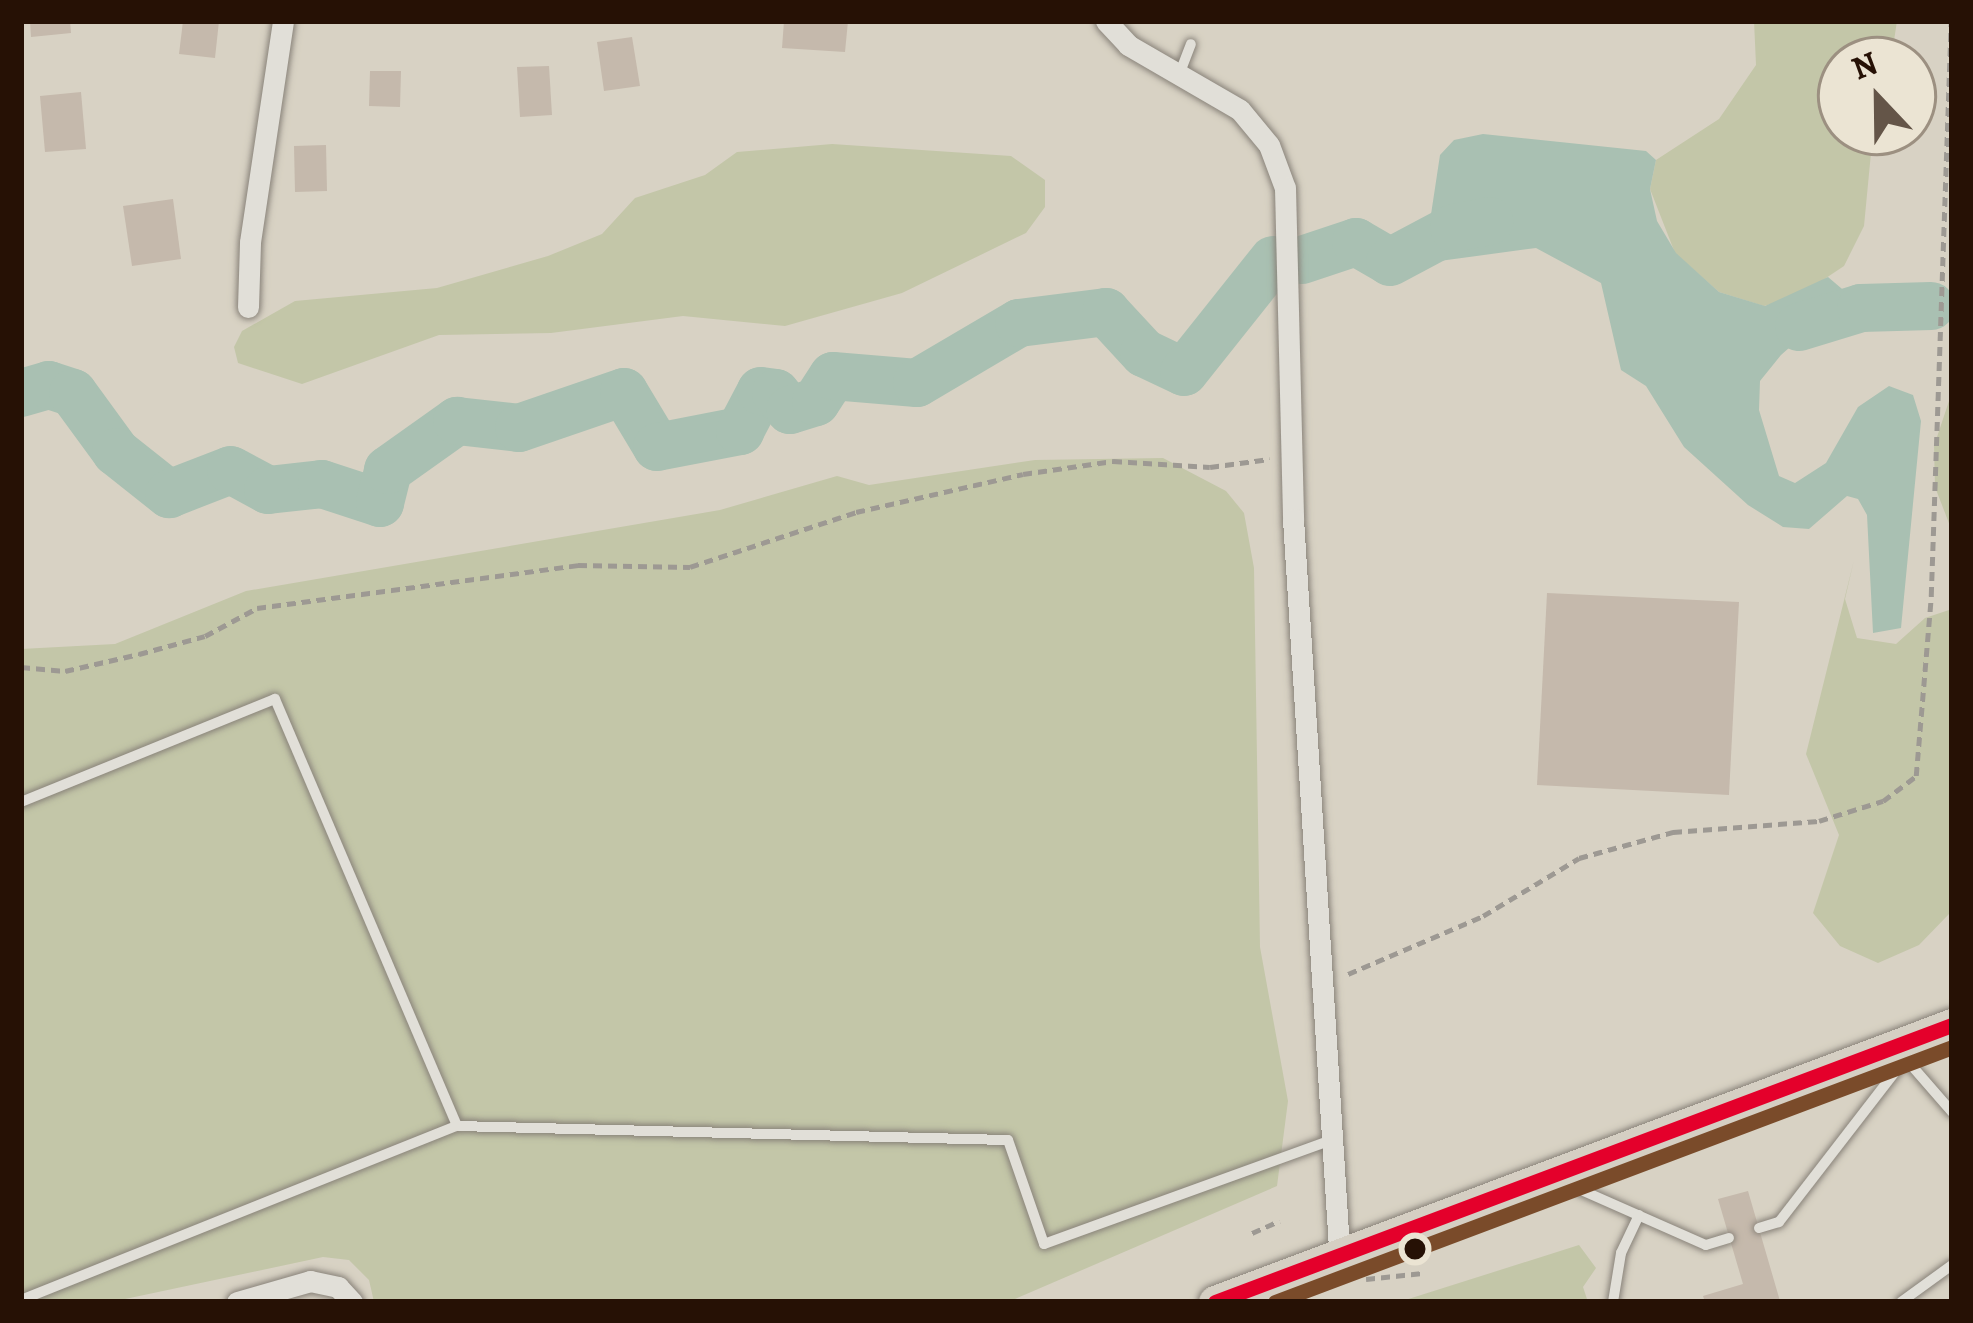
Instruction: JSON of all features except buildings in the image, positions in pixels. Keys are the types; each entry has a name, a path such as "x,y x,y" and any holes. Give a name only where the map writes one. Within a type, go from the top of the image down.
{"main road":[{"path":"1215,1302 1340,1249 1544,1173 1926,1040"}],"street":[{"path":"248,307 250,242 283,21"},
{"path":"1106,21 1128,45 1240,110 1269,146 1285,188 1292,457 1340,1249"},
{"path":"237,1302 310,1281 338,1287 352,1302"}],"lane":[{"path":"1178,75 1191,44"},
{"path":"21,802 274,699 458,1126"},
{"path":"1926,1040 1952,1112"},
{"path":"1759,1228 1779,1222 1926,1040"},
{"path":"21,1300 458,1126 1008,1140 1044,1244 1331,1140"},
{"path":"1544,1173 1706,1245 1729,1238"},
{"path":"1612,1302 1621,1253 1639,1215"},
{"path":"1901,1302 1952,1264"}],"path":[{"path":"1326,982 1483,916 1579,858 1673,832 1819,821 1883,801 1916,776 1931,596 1951,21"},
{"path":"21,667 65,670 139,654 205,636 257,608 578,565 689,567 856,512 1023,474 1112,461 1210,466 1292,457"},
{"path":"1252,1233 1280,1221"}],"shaded area":[{"path":"1754,21 1897,21 1895,36 1817,36 1817,156 1871,156 1864,226 1844,266 1799,296 1764,306 1719,292 1675,253 1650,189 1656,160 1719,119 1756,65"},
{"path":"1483,134 1646,151 1656,160 1650,189 1657,221 1676,253 1719,292 1765,306 1828,277 1855,300 1861,308 1846,324 1798,340 1781,355 1760,381 1759,410 1779,476 1795,483 1826,463 1858,407 1889,386 1913,395 1921,421 1901,628 1873,633 1867,515 1858,499 1847,496 1809,529 1783,527 1748,505 1684,447 1646,386 1621,370 1601,283 1536,248 1432,262 1425,254 1440,155 1454,140"},
{"path":"832,144 1011,156 1045,180 1045,207 1026,233 902,293 785,326 683,316 551,333 439,335 302,384 238,363 234,347 242,331 295,301 437,288 548,256 602,234 635,198 705,175 737,152"},
{"path":"1952,392 1952,531 1935,487 1934,446"},
{"path":"1163,458 1226,491 1244,513 1254,568 1260,947 1288,1101 1277,1186 1008,1302 374,1302 369,1280 349,1260 323,1257 111,1302 21,1302 21,649 115,644 246,591 720,510 837,476 869,485 1035,460"},
{"path":"1854,560 1845,599 1857,638 1896,644 1925,618 1952,609 1949,914 1919,945 1878,963 1840,946 1813,913 1839,835 1806,754"},
{"path":"1579,1245 1596,1268 1583,1287 1588,1302 1399,1302"}],"waterway":[{"path":"1302,260 1356,242 1390,262 1454,228 1489,221"},
{"path":"21,393 49,385 73,393 116,452 169,494 231,470 268,490 322,484 380,503 388,470 457,421 519,428 624,392 657,447 740,431 761,391 776,393 790,410 816,402 833,376 917,383 1019,323 1106,312 1144,353 1184,372 1273,260"},
{"path":"1799,327 1861,308 1931,306"}],"transit line":[{"path":"1215,1302 1952,1025"},
{"path":"1275,1302 1952,1047"}]}
